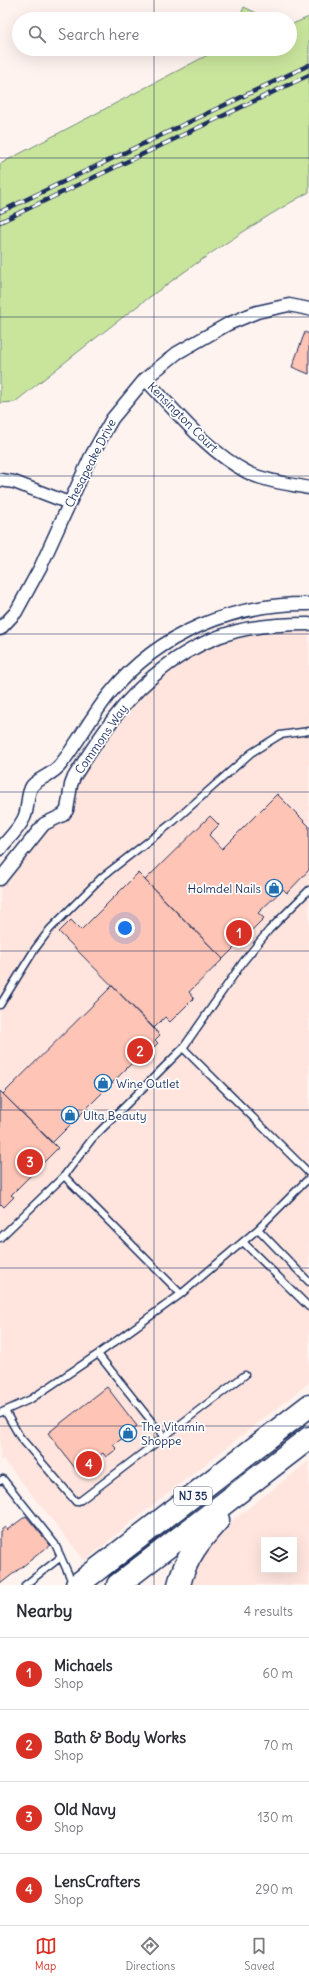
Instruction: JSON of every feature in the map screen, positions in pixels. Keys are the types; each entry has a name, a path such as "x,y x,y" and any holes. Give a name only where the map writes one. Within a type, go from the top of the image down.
{"highway":[{"name":"NJ 35","path":"77,1585 309,1406"},
{"name":"NJ 35","path":"118,1585 309,1438"},
{"path":"179,1585 182,1573 193,1549 227,1508 274,1466"}],"street":[{"name":"Chesapeake Drive","path":"0,629 16,612 41,566 90,458 112,419 145,379 177,353 228,324 257,312 289,305 309,309"},
{"name":"Kensington Court","path":"145,379 215,451 248,473 309,488"},
{"path":"0,480 14,482 69,503"},
{"name":"Commons Way","path":"0,849 24,820 31,788 56,770 112,691 152,652 194,628 218,617 261,607 309,604"},
{"name":"Commons Way","path":"0,879 44,824 63,815 68,810 71,785 74,777 115,717 143,686 163,668 185,654 236,631 262,626 309,624"}],"lane":[{"path":"0,1005 35,949 50,929 102,877 173,822 251,753 280,736 309,730"},
{"path":"0,1238 64,1176 92,1139 184,1048 237,970 269,930 309,890"},
{"path":"184,1048 309,1173"},
{"path":"64,1176 181,1294"},
{"path":"245,1375 81,1500 76,1502 20,1437 3,1412 31,1399 98,1354 181,1294 258,1229 309,1178"},
{"path":"258,1229 309,1282"},
{"path":"242,1242 309,1307"},
{"path":"98,1354 164,1437"},
{"path":"0,1481 3,1479 50,1538 61,1557 73,1585"},
{"path":"25,1585 61,1557"}],"shaded area":[{"path":"309,628 309,1383 136,1518 85,1561 3,1459 0,1461 0,887 45,831 72,813 76,804 79,782 129,710 153,684 184,660 219,643 268,630"},
{"path":"309,1461 309,1585 187,1585 190,1572 228,1524"}],"green space":[{"path":"244,7 254,12 242,12"},
{"path":"309,17 309,192 232,239 158,291 15,402 0,403 0,164 206,56 297,56 297,22"}],"building":[{"path":"305,332 309,334 309,374 292,367"},
{"path":"277,794 309,826 309,870 287,893 283,889 258,913 264,918 223,959 145,880 210,816 219,825 209,835 222,849"},
{"path":"138,873 223,959 189,992 194,998 170,1022 165,1017 154,1028 59,932 71,920 81,930"},
{"path":"112,986 160,1035 155,1040 158,1043 141,1060 138,1057 52,1143 3,1094"},
{"path":"0,1091 58,1148 11,1195 14,1197 4,1207 1,1204 0,1205"},
{"path":"107,1387 137,1426 132,1430 135,1435 126,1442 123,1438 113,1445 117,1449 106,1457 103,1453 94,1460 97,1465 87,1472 84,1468 78,1472 48,1433"},
{"path":"26,1516 50,1545 0,1584 0,1531 5,1527 7,1530"}],"railway":[{"path":"0,212 309,65"},
{"path":"0,222 309,75"}],"place":[{"name":"Holmdel Nails","path":"274,888"},
{"name":"Michaels","path":"239,933"},
{"name":"Bath & Body Works","path":"140,1051"},
{"name":"Wine Outlet","path":"103,1083"},
{"name":"Ulta Beauty","path":"70,1115"},
{"name":"Old Navy","path":"30,1162"},
{"name":"The Vitamin Shoppe","path":"128,1433"},
{"name":"LensCrafters","path":"89,1464"}]}
